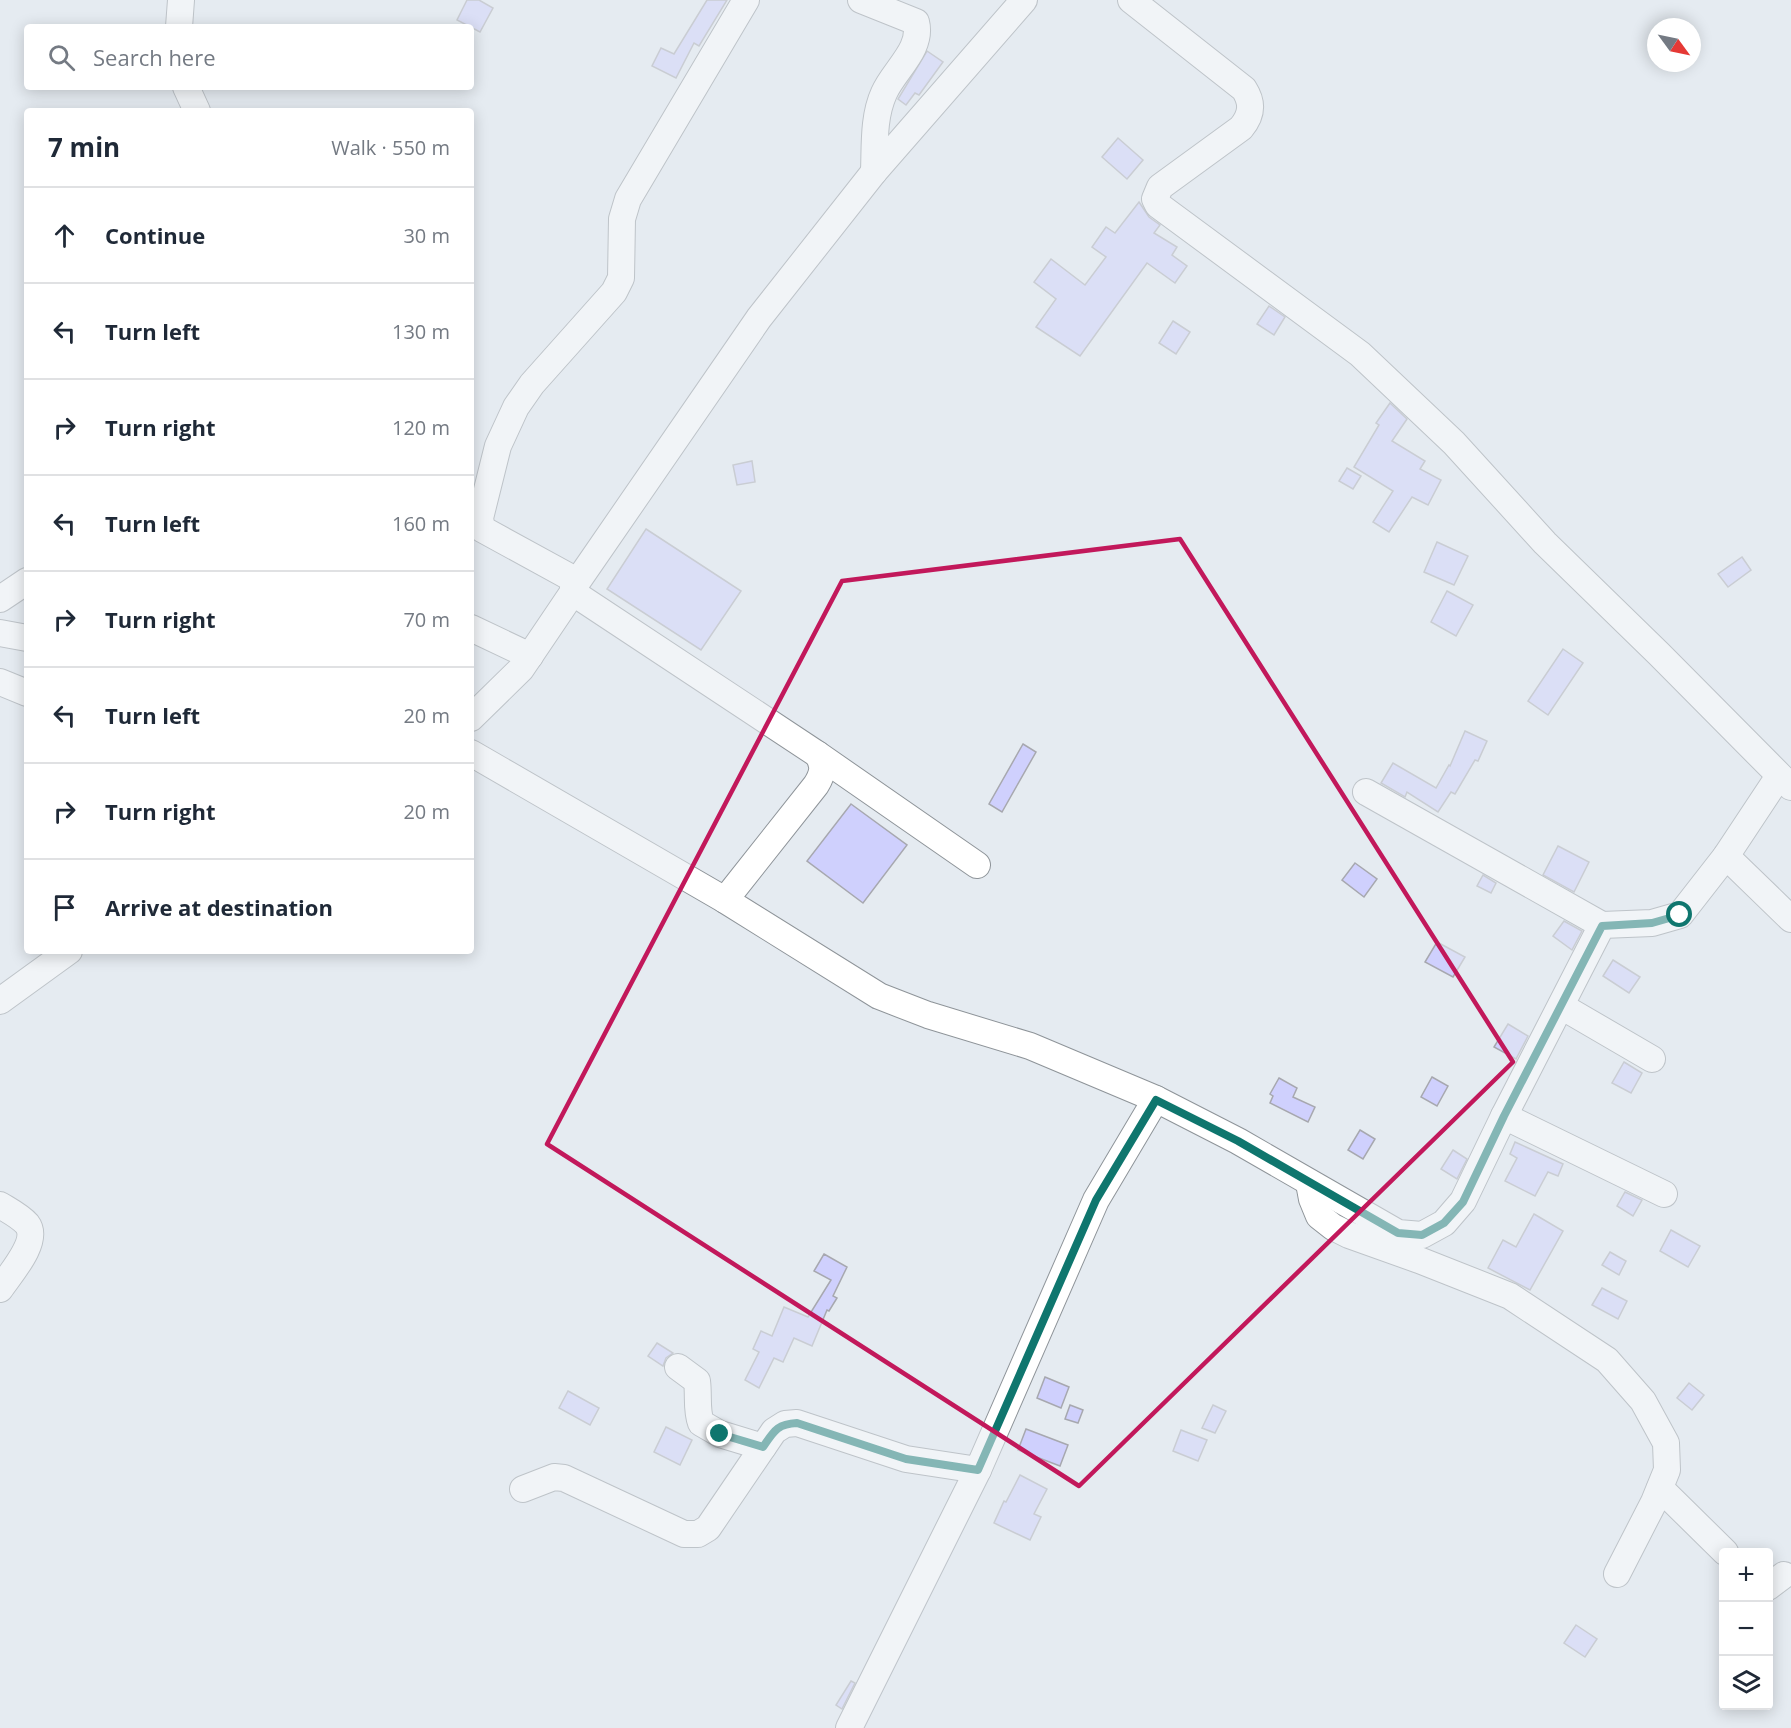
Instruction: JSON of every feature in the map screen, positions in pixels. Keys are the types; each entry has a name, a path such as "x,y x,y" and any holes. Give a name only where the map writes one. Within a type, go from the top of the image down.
{"street":[{"path":"179,24 181,0"},
{"path":"746,0 628,199 622,219 621,278 614,292 532,384 516,407 498,446 480,518 482,529 575,586 977,865"},
{"path":"861,0 916,22 918,32 915,43 884,92 876,115 874,172"},
{"path":"474,715 521,669 530,657 575,586 759,318 874,172 1024,0"},
{"path":"1131,0 1244,88 1251,99 1248,120 1241,128 1160,187 1155,200 1158,205 1360,354 1454,442 1545,543 1785,782 1680,915 1652,923 1602,926 1366,792"},
{"path":"187,90 196,108"},
{"path":"0,599 24,583"},
{"path":"474,629 530,657"},
{"path":"0,633 24,637"},
{"path":"0,682 24,692"},
{"path":"725,900 816,785 823,768 817,754"},
{"path":"474,755 725,900 879,996 928,1015 1030,1046 1156,1100 1238,1141 1398,1233 1422,1235 1444,1223 1463,1202 1504,1116 1602,926"},
{"path":"1726,856 1791,919"},
{"path":"0,1001 65,954"},
{"path":"1561,1006 1652,1059"},
{"path":"849,1728 978,1470 1096,1200 1156,1100"},
{"path":"1504,1116 1664,1194"},
{"path":"1309,1183 1311,1199 1319,1216 1333,1227 1510,1296 1607,1359 1643,1401 1666,1443 1667,1470 1617,1574"},
{"path":"0,1205 25,1221 30,1229 31,1237 29,1246 0,1289"},
{"path":"678,1367 697,1381 699,1395 697,1413 701,1424 720,1434 763,1447"},
{"path":"523,1489 554,1477 564,1478 684,1534 698,1534 708,1528 774,1431 785,1424 797,1423 906,1459 978,1470"},
{"path":"1660,1488 1721,1548"}],"highlighted area":[{"path":"1180,539 1513,1062 1079,1486 547,1144 842,581"}],"building":[{"path":"467,0 479,0 493,8 480,32 474,29 474,24 465,24 457,20"},
{"path":"707,0 727,0 699,46 694,43 676,78 652,66 661,48 674,54"},
{"path":"927,51 943,62 919,95 915,93 906,105 898,99"},
{"path":"1118,138 1143,160 1127,179 1102,157"},
{"path":"1139,202 1149,217 1160,225 1154,233 1177,247 1172,255 1187,266 1175,283 1147,263 1080,356 1036,327 1056,299 1034,282 1051,259 1085,285 1106,257 1092,247 1106,227 1115,233"},
{"path":"1269,306 1285,317 1274,335 1257,324"},
{"path":"1173,321 1190,332 1176,354 1159,343"},
{"path":"1390,403 1407,419 1392,441 1425,461 1420,469 1441,480 1428,505 1412,497 1389,532 1373,522 1393,491 1354,467 1379,425 1376,423"},
{"path":"752,461 755,482 737,485 733,465"},
{"path":"1347,468 1361,476 1353,489 1339,481"},
{"path":"646,529 741,591 701,650 607,589"},
{"path":"1437,542 1468,556 1454,585 1424,572"},
{"path":"1742,557 1751,570 1728,587 1718,574"},
{"path":"1447,591 1473,605 1456,636 1431,622"},
{"path":"1563,649 1583,663 1548,715 1528,701"},
{"path":"1465,731 1487,741 1478,761 1475,760 1455,794 1451,792 1438,812 1407,792 1405,797 1381,783 1393,763 1436,788 1450,766"},
{"path":"1023,744 1036,752 1002,812 989,804"},
{"path":"851,804 907,845 863,903 807,861"},
{"path":"1558,846 1589,862 1574,892 1543,875"},
{"path":"1355,863 1377,879 1364,897 1342,880"},
{"path":"1483,875 1496,883 1491,893 1477,886"},
{"path":"1564,921 1582,931 1572,950 1553,936"},
{"path":"1437,942 1465,957 1453,977 1425,962"},
{"path":"1613,960 1640,977 1629,993 1603,976"},
{"path":"1508,1024 1528,1036 1516,1059 1494,1047"},
{"path":"1624,1062 1642,1073 1631,1093 1612,1083"},
{"path":"1432,1077 1448,1086 1437,1106 1421,1097"},
{"path":"1279,1078 1297,1088 1293,1097 1315,1107 1308,1122 1270,1103 1273,1096 1270,1094"},
{"path":"1360,1130 1375,1139 1363,1159 1348,1150"},
{"path":"1515,1142 1563,1164 1558,1176 1548,1172 1535,1196 1505,1181 1517,1158 1510,1154"},
{"path":"1453,1150 1467,1159 1457,1179 1441,1169"},
{"path":"1625,1192 1642,1200 1633,1216 1617,1206"},
{"path":"1534,1214 1563,1231 1530,1290 1488,1268 1503,1240 1516,1247"},
{"path":"1671,1230 1700,1246 1688,1267 1660,1251"},
{"path":"1610,1252 1626,1261 1619,1275 1602,1265"},
{"path":"824,1254 847,1267 833,1296 837,1298 829,1311 827,1310 812,1346 794,1338 783,1362 774,1358 759,1388 745,1380 759,1352 753,1349 761,1331 772,1336 784,1307 808,1317 831,1280 814,1271"},
{"path":"1602,1288 1627,1301 1618,1319 1592,1305"},
{"path":"657,1343 673,1353 666,1358 663,1366 648,1356"},
{"path":"1045,1377 1069,1387 1061,1408 1037,1398"},
{"path":"1689,1383 1704,1395 1692,1410 1677,1398"},
{"path":"568,1391 599,1408 590,1425 559,1408"},
{"path":"1070,1405 1083,1410 1078,1423 1065,1419"},
{"path":"1213,1405 1226,1411 1215,1433 1202,1428"},
{"path":"666,1427 692,1440 680,1465 654,1452"},
{"path":"1026,1429 1068,1445 1060,1466 1018,1450"},
{"path":"1181,1430 1207,1440 1198,1461 1173,1451"},
{"path":"1020,1475 1047,1489 1034,1514 1041,1517 1030,1540 994,1523"},
{"path":"1576,1625 1597,1639 1585,1657 1564,1643"},
{"path":"851,1681 855,1683 842,1709 836,1705"}],"route":[{"path":"720,1434 763,1447 774,1431 785,1424 797,1423 906,1459 978,1470 1096,1200 1156,1100 1238,1141 1398,1233 1422,1235 1444,1223 1463,1202 1504,1116 1602,926 1652,923 1680,915"}]}
